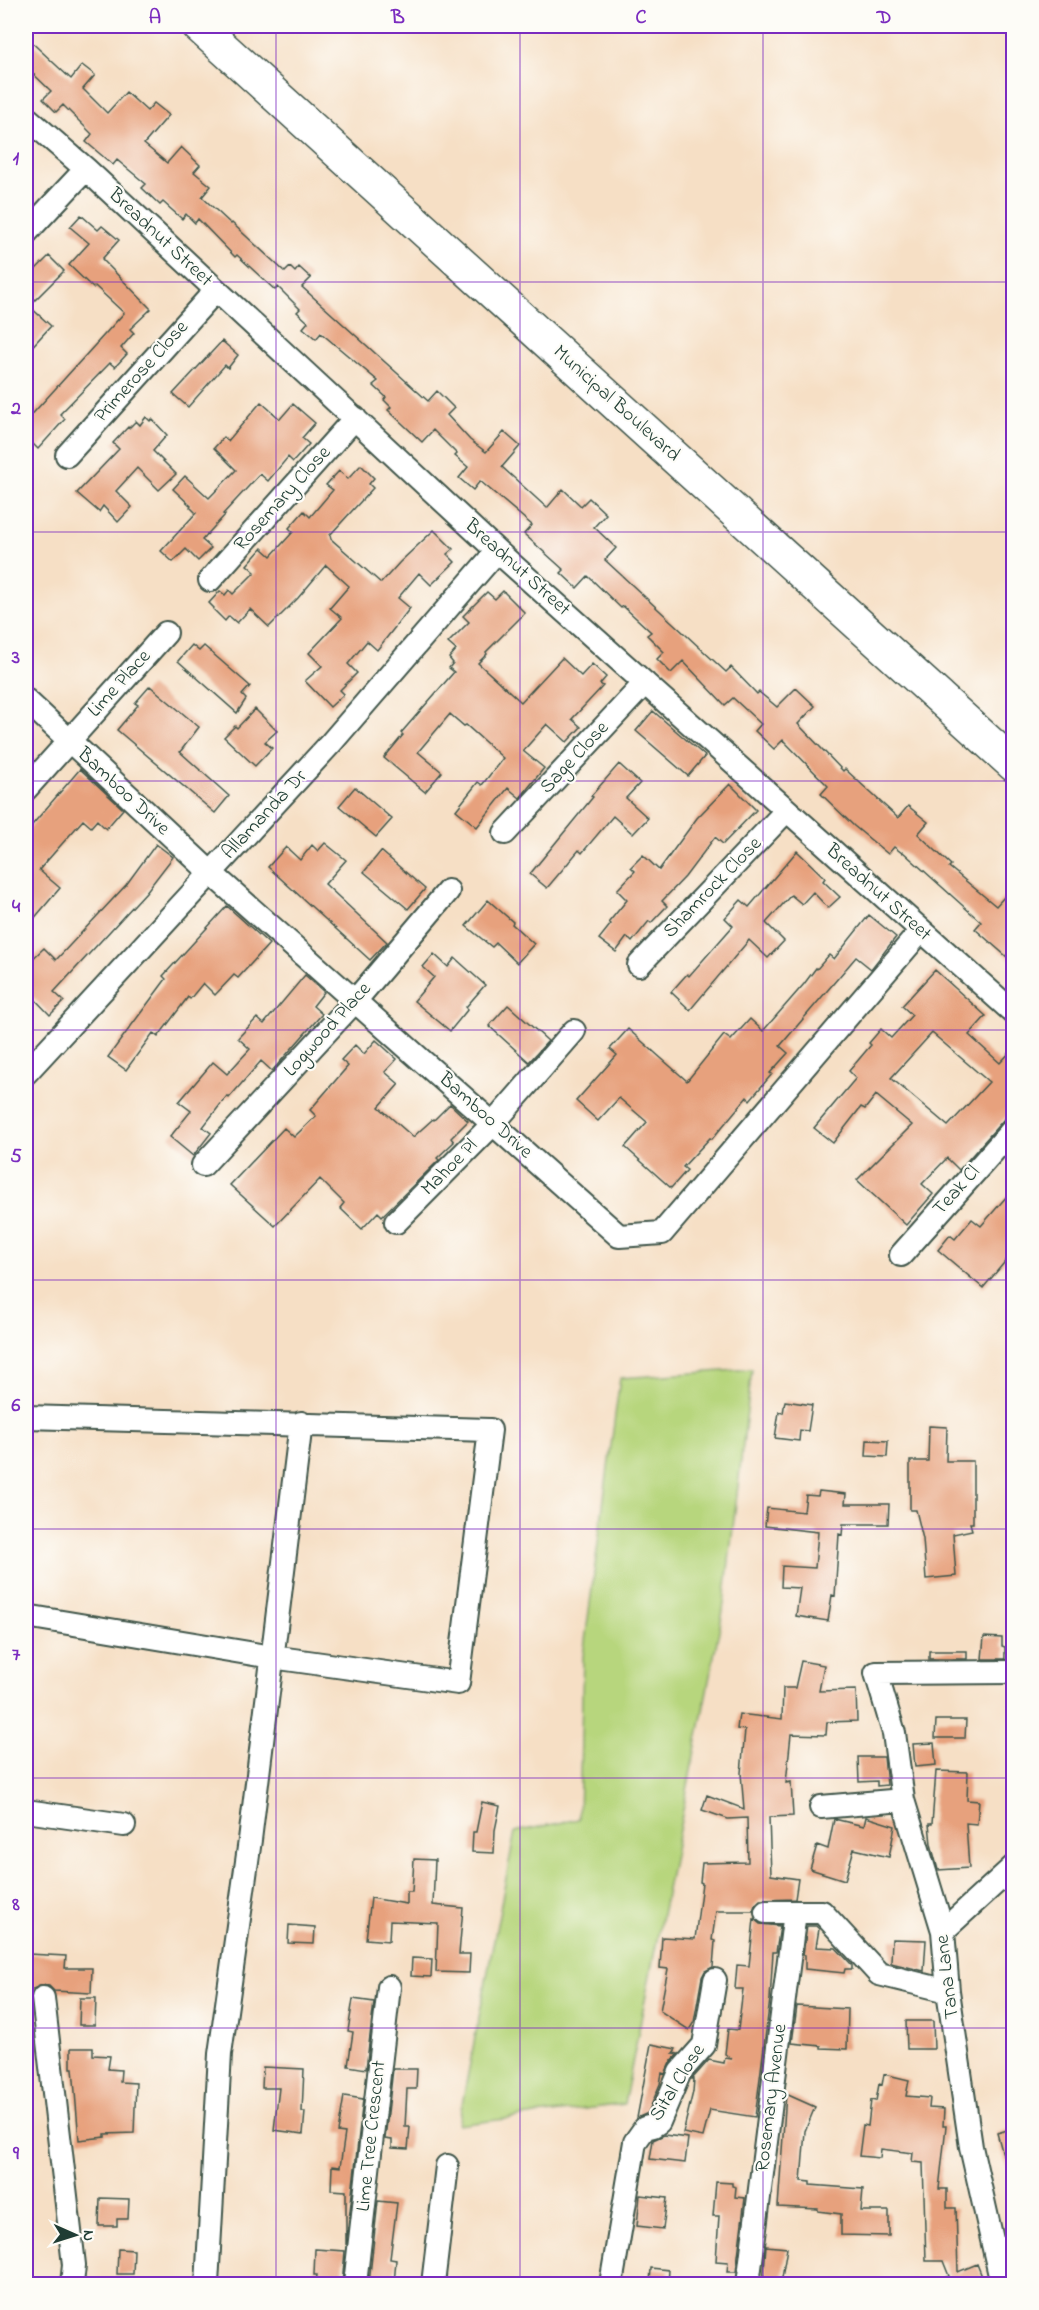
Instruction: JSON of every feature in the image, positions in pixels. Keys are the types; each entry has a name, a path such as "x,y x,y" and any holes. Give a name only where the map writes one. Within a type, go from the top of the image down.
{"main road":[{"name":"Municipal Boulevard","path":"191,26 208,34 1014,765"}],"street":[{"name":"Breadnut Street","path":"26,117 87,169 497,551 1014,1013"},
{"path":"26,233 87,169"},
{"name":"Primerose Close","path":"67,455 216,290"},
{"name":"Rosemary Close","path":"210,580 355,418"},
{"name":"Allamanda Dr","path":"26,1073 331,743 497,551"},
{"name":"Lime Place","path":"26,789 166,633"},
{"name":"Sage Close","path":"505,833 645,683"},
{"name":"Bamboo Drive","path":"26,700 211,873 619,1236 662,1233 921,932"},
{"name":"Shamrock Close","path":"639,965 786,811"},
{"name":"Logwood Place","path":"203,1165 355,1001 448,891"},
{"name":"Mahoe Pl","path":"396,1222 494,1124 574,1031"},
{"name":"Teak Cl","path":"901,1255 1014,1128"},
{"path":"26,1417 489,1430 458,1683 272,1657 26,1616"},
{"path":"207,2284 220,2054 301,1424"},
{"name":"Tana Lane","path":"1002,2284 971,2147 948,1992 943,1931 903,1800 894,1733 876,1673 1014,1672"},
{"path":"821,1807 903,1800"},
{"path":"26,1811 124,1825"},
{"path":"943,1931 1014,1866"},
{"path":"766,1912 822,1912 879,1974 948,1992"},
{"name":"Rosemary Avenue","path":"748,2284 795,1912"},
{"name":"Sital Close","path":"611,2284 635,2142 645,2128 659,2122 680,2072 704,2045 715,1980"},
{"name":"Lime Tree Crescent","path":"356,2284 389,1988"},
{"path":"43,1998 74,2265 72,2284"},
{"path":"434,2284 447,2166"}],"green space":[{"path":"752,1369 723,1611 624,2104 458,2125 515,1832 579,1819 583,1656 620,1378"}],"building":[{"path":"26,37 71,79 82,65 95,75 83,89 107,113 126,92 147,111 154,103 169,115 144,144 167,163 181,147 200,165 194,172 211,186 202,197 231,224 285,272 290,267 295,272 299,267 311,278 302,287 428,401 437,391 454,408 447,415 470,440 486,452 504,432 520,446 502,467 547,508 563,489 581,506 589,498 606,514 594,527 616,548 605,560 726,672 731,667 757,694 759,692 777,707 796,688 815,706 798,724 843,771 845,769 898,818 908,806 928,822 918,834 951,865 949,867 996,906 1014,886 1014,963 975,929 981,922 903,852 894,847 888,854 854,826 821,794 828,786 783,740 774,749 755,731 761,724 733,698 725,705 683,661 671,673 657,659 664,652 647,635 651,632 623,606 621,608 588,576 577,588 561,573 564,570 524,534 532,525 480,481 473,490 459,478 468,467 455,456 457,454 433,430 422,442 388,410 391,407 384,400 386,397 373,385 378,381 321,333 316,339 303,328 308,322 297,312 300,309 278,287 275,290 237,255 235,257 198,219 195,223 186,214 182,219 163,202 160,205 142,188 146,184 117,160 113,165 86,142 92,134 63,105 56,112 43,99 51,91 26,67"},
{"path":"81,215 98,230 102,226 119,240 102,259 151,309 130,329 134,333 121,348 127,354 115,367 110,363 60,414 65,419 38,449 26,437 26,421 124,313 69,265 89,243 70,227"},
{"path":"49,256 64,271 29,306 51,326 26,353 26,279"},
{"path":"222,341 238,355 228,368 225,365 188,407 173,394"},
{"path":"261,402 280,419 293,404 315,423 302,438 309,444 293,462 288,457 268,481 260,474 202,540 211,548 198,561 186,549 173,562 161,551 196,513 173,489 185,476 209,498 236,470 214,448 224,437 228,441"},
{"path":"146,417 150,421 152,419 167,435 153,451 176,474 159,490 137,468 116,491 132,507 118,522 103,506 99,512 77,493 119,449 113,443 128,427 136,421 140,425"},
{"path":"361,465 374,478 369,484 373,488 330,535 331,539 381,583 434,530 453,549 447,554 455,562 431,585 419,573 398,598 410,608 377,650 367,641 348,664 357,673 340,690 344,694 330,707 305,681 322,666 309,653 342,618 330,608 349,586 326,565 269,627 250,609 237,623 229,616 225,621 209,603 220,591 225,595 229,590 233,594 255,572 247,565 262,548 271,556 293,532 289,528 304,511 310,517 333,490 326,485 339,471 348,479"},
{"path":"503,591 525,613 478,663 521,702 562,658 581,676 592,664 606,677 600,684 603,686 572,719 581,727 567,742 547,724 523,751 544,768 520,798 508,788 477,827 456,810 478,782 482,785 503,758 466,725 464,726 450,714 418,752 442,772 425,792 384,758 403,735 401,733 454,672 449,668 453,663 449,658 456,650 448,643 469,622 463,616 487,592 495,599"},
{"path":"192,645 199,651 204,646 250,686 242,695 246,699 237,713 178,661"},
{"path":"150,686 199,727 180,752 229,796 215,813 117,730 138,705 135,703"},
{"path":"255,709 277,731 265,742 272,748 255,766 224,737 235,726 237,728"},
{"path":"653,711 705,756 688,776 636,731"},
{"path":"619,764 640,783 626,798 648,818 633,834 613,816 582,853 579,850 547,888 530,874"},
{"path":"80,769 123,809 106,829 97,820 91,827 83,820 39,870 60,888 26,928 26,832"},
{"path":"730,784 756,810 723,844 715,837 685,877 662,901 667,906 651,923 649,921 632,942 627,937 616,952 599,939 627,900 617,890 635,871 631,867 643,855 659,870 697,818"},
{"path":"355,787 392,819 376,837 339,806"},
{"path":"325,843 346,860 325,884 387,942 370,960 268,867 286,847 300,860 312,845 318,851"},
{"path":"156,844 173,857 146,892 54,992 64,1001 50,1015 26,990 26,977 31,971 26,965 44,948 56,960 126,885"},
{"path":"381,851 425,889 408,909 364,872"},
{"path":"797,851 825,878 823,881 840,897 828,908 813,892 802,904 791,895 766,923 784,941 768,958 749,940 690,1010 671,992 687,974 689,976 733,926 725,918 741,900 749,907"},
{"path":"488,900 534,944 517,963 496,943 492,947 466,926"},
{"path":"227,906 269,944 238,978 234,975 215,995 203,983 190,999 188,997 158,1037 153,1033 126,1070 108,1057 166,979 163,976"},
{"path":"869,915 896,937 871,969 856,957 780,1046 788,1053 770,1073 772,1074 750,1100 747,1097 712,1139 710,1138 683,1167 687,1170 671,1188 625,1147 647,1122 619,1098 598,1121 576,1101 617,1055 610,1049 628,1029 687,1081 724,1035 731,1040 750,1019 763,1031 816,968 829,955 834,959"},
{"path":"434,954 448,967 455,958 485,985 450,1031 414,1001 434,977 423,967"},
{"path":"935,970 986,1016 969,1035 1000,1063 1014,1048 1014,1112 1004,1119 959,1170 947,1158 922,1184 933,1194 906,1225 857,1180 912,1125 876,1095 865,1109 861,1107 833,1143 814,1128 856,1078 849,1071 881,1029 891,1038 912,1015 902,1006","holes":["932,1033 989,1082 948,1126 891,1078"]},
{"path":"305,975 324,992 313,1006 322,1014 272,1071 261,1061 229,1098 227,1096 203,1127 211,1133 193,1156 170,1137 191,1111 179,1102 213,1062 227,1074 250,1049 238,1038 257,1018 264,1024"},
{"path":"508,1005 548,1041 529,1062 489,1026"},
{"path":"376,1040 397,1059 385,1072 399,1084 379,1107 413,1137 450,1104 468,1121 451,1138 454,1142 437,1158 439,1160 382,1216 378,1212 362,1229 340,1208 344,1203 320,1179 275,1226 230,1185 284,1128 294,1137 316,1116 310,1110 348,1066 341,1060 355,1045 364,1054"},
{"path":"1014,1188 1014,1251 983,1288 938,1250 950,1235 955,1239 972,1219 981,1226"},
{"path":"785,1401 812,1405 808,1431 800,1430 799,1441 775,1438 779,1412 783,1413"},
{"path":"929,1426 947,1427 946,1461 973,1461 973,1523 970,1523 972,1530 953,1534 956,1576 926,1579 923,1539 916,1510 910,1510 910,1461 928,1461"},
{"path":"867,1440 888,1441 887,1457 866,1456"},
{"path":"819,1491 846,1494 845,1504 889,1504 888,1524 843,1524 842,1535 839,1534 835,1596 832,1595 828,1621 796,1616 800,1588 781,1587 782,1566 815,1568 818,1532 765,1526 767,1508 804,1512 806,1495 818,1496"},
{"path":"984,1637 1002,1638 1005,1659 982,1659"},
{"path":"929,1651 967,1651 967,1659 929,1659"},
{"path":"801,1661 824,1665 819,1691 856,1690 857,1721 827,1722 826,1735 791,1734 786,1783 791,1782 793,1816 769,1817 771,1875 798,1879 795,1899 760,1900 753,1911 716,1911 712,1940 715,1941 713,1967 705,1971 702,1977 694,2022 689,2030 660,2011 668,1969 660,1968 662,1937 695,1939 702,1883 700,1882 702,1863 748,1862 747,1818 728,1819 702,1810 707,1795 744,1809 741,1773 745,1730 737,1729 739,1714 782,1719 783,1688 795,1688"},
{"path":"936,1720 966,1720 965,1738 935,1738"},
{"path":"934,1743 936,1765 915,1767 913,1744"},
{"path":"858,1757 884,1757 887,1785 877,1786 877,1781 859,1782"},
{"path":"936,1771 968,1772 967,1800 979,1801 977,1824 966,1823 969,1868 938,1870 931,1844 929,1824 932,1824"},
{"path":"482,1802 500,1806 495,1830 494,1853 472,1852 473,1832 476,1832"},
{"path":"866,1817 895,1826 889,1857 854,1849 845,1880 810,1869 817,1845 828,1849 834,1819 864,1826"},
{"path":"414,1859 435,1860 433,1905 463,1908 459,1954 470,1954 469,1973 436,1972 438,1923 390,1921 389,1941 366,1939 371,1898 407,1904 407,1892 412,1892"},
{"path":"754,1919 760,1924 780,1926 776,1952 773,1952 770,1999 755,2117 710,2110 703,2137 683,2133 693,2092 694,2079 692,2079 709,2060 724,2063 725,2058 732,2059 725,2054 728,2029 738,2030 743,1989 735,1989 737,1965 749,1966"},
{"path":"289,1925 315,1927 314,1944 288,1943"},
{"path":"807,1926 816,1926 819,1929 816,1947 836,1948 852,1965 852,1969 845,1969 844,1973 805,1969 805,1955 803,1955"},
{"path":"892,1939 926,1940 924,1971 891,1963"},
{"path":"28,1954 66,1956 65,1968 92,1968 91,1993 54,1991 49,1986 42,1985 26,1989"},
{"path":"412,1958 432,1959 431,1977 411,1976"},
{"path":"80,1998 96,1998 95,2025 79,2025"},
{"path":"353,1999 374,2002 366,2069 348,2066 353,2032 348,2031"},
{"path":"797,2006 848,2009 847,2049 821,2048 821,2046 792,2043"},
{"path":"906,2021 933,2021 934,2049 907,2049"},
{"path":"651,2044 676,2049 673,2053 678,2054 670,2063 665,2074 662,2073 648,2113 637,2118"},
{"path":"71,2048 93,2048 93,2055 110,2056 108,2069 121,2070 120,2082 136,2083 134,2133 105,2134 105,2137 79,2140"},
{"path":"263,2067 304,2069 303,2134 274,2130 279,2088 262,2088"},
{"path":"393,2069 417,2069 416,2089 407,2089 405,2127 410,2127 408,2149 392,2148 392,2140 385,2139"},
{"path":"884,2074 909,2080 906,2096 930,2098 929,2108 944,2109 943,2126 946,2126 939,2189 947,2189 947,2208 956,2208 958,2272 977,2264 985,2284 930,2284 949,2276 943,2261 926,2261 923,2163 912,2162 913,2153 881,2149 880,2158 859,2156 863,2125 868,2126 871,2100 876,2101 879,2084 882,2085"},
{"path":"786,2094 815,2107 805,2131 801,2181 810,2182 810,2185 863,2189 861,2211 889,2211 889,2236 841,2235 841,2214 818,2211 818,2209 778,2207"},
{"path":"344,2096 363,2099 346,2245 346,2191 331,2190 332,2166 340,2167 345,2133 338,2132"},
{"path":"1014,2128 1014,2175 1009,2176 997,2133"},
{"path":"664,2135 688,2138 685,2163 650,2159 653,2140"},
{"path":"716,2182 732,2183 732,2186 736,2187 735,2197 745,2198 736,2272 727,2272 728,2262 716,2261 719,2216 713,2216"},
{"path":"640,2195 667,2198 663,2229 637,2226"},
{"path":"100,2198 129,2199 128,2219 117,2219 117,2226 99,2226"},
{"path":"378,2201 397,2203 390,2259 396,2260 394,2284 369,2284"},
{"path":"766,2246 787,2248 781,2284 763,2284"},
{"path":"118,2249 134,2250 133,2274 117,2274"},
{"path":"315,2249 345,2251 342,2284 316,2284"},
{"path":"651,2268 669,2270 668,2284 650,2284"}]}
